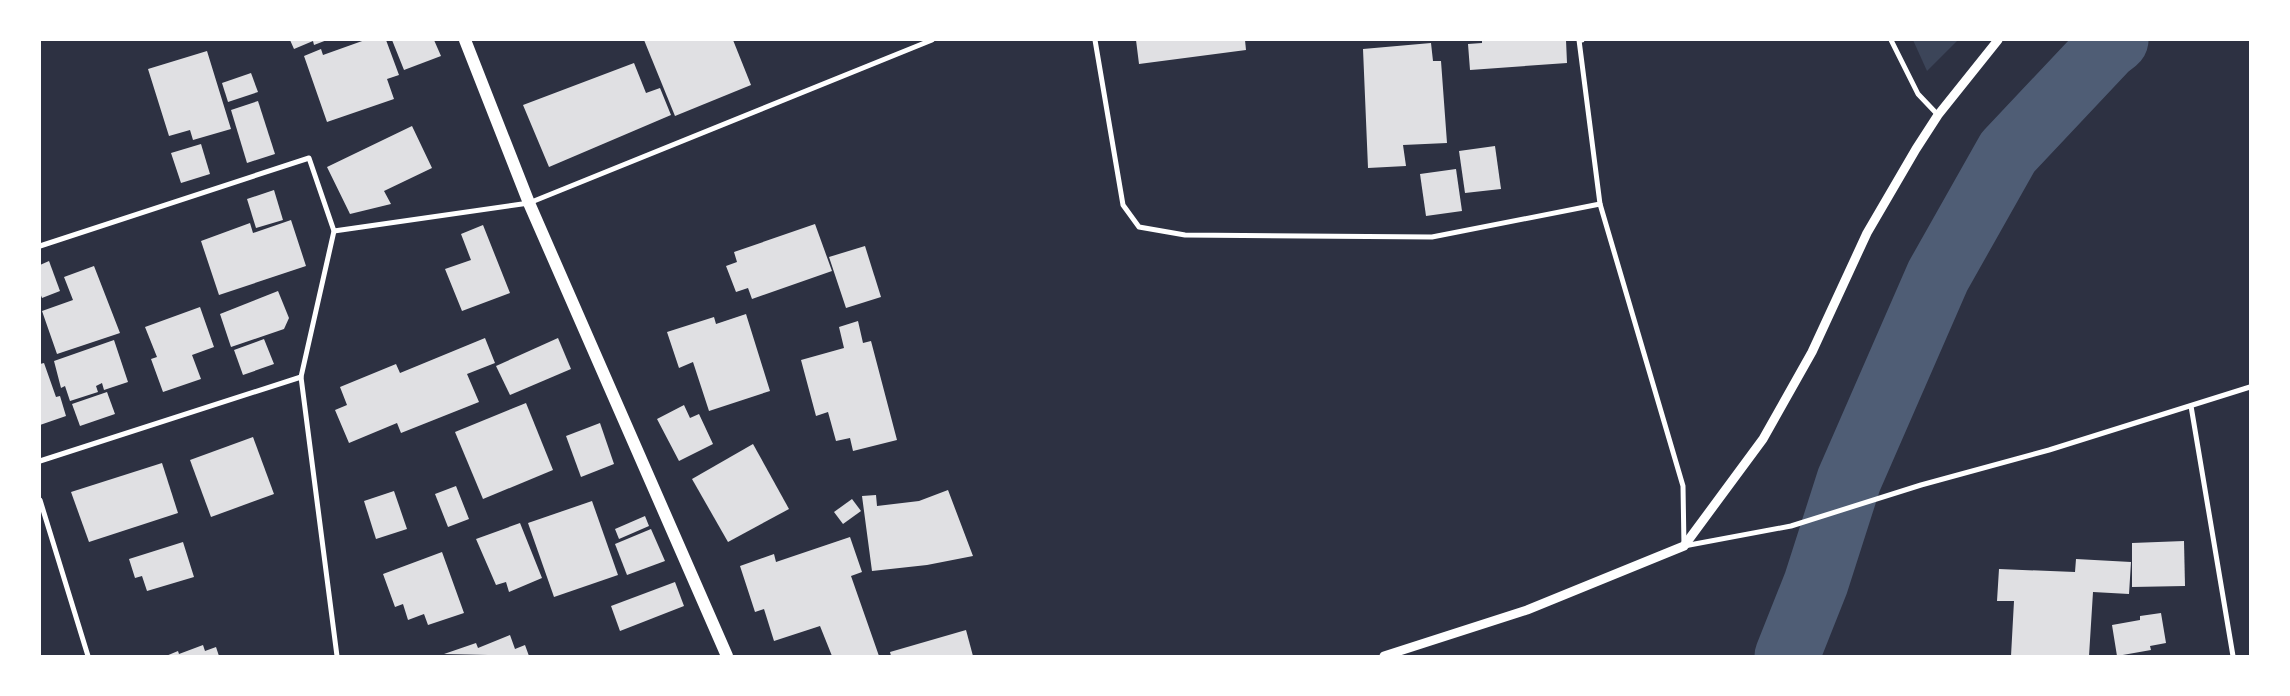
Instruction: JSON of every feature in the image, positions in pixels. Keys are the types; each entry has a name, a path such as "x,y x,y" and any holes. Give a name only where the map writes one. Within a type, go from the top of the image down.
{"main road":[{"path":"465,40 530,203 727,656"}],"street":[{"path":"334,231 530,203 932,40"},
{"path":"1095,40 1123,205 1139,226 1185,235 1432,237 1600,204"},
{"path":"1582,40 1579,40 1600,204 1683,486 1684,546"},
{"path":"1891,40 1918,94 1938,115"},
{"path":"1684,546 1763,438 1812,352 1867,233 1938,115 1998,40"},
{"path":"40,246 310,158 334,231 300,377 337,656"},
{"path":"40,462 300,377"},
{"path":"1384,656 1527,610 1684,546 1791,526 1921,485 2049,450 2250,387"},
{"path":"2191,406 2234,656"},
{"path":"40,500 88,656"}],"shaded area":[{"path":"1913,40 1958,40 1927,71"}],"building":[{"path":"290,40 327,40 314,45 313,41 294,49"},
{"path":"365,40 386,40 399,75 387,79 394,99 327,122 304,56 321,49 323,55"},
{"path":"392,40 434,40 441,56 404,70"},
{"path":"644,40 733,40 751,85 675,116"},
{"path":"1136,40 1245,40 1246,50 1139,64"},
{"path":"1482,40 1566,40 1567,63 1470,70 1468,44 1482,43"},
{"path":"1431,43 1433,61 1441,61 1447,143 1403,145 1406,166 1368,168 1363,49"},
{"path":"207,51 231,129 193,140 190,130 169,136 148,69"},
{"path":"634,63 646,93 660,88 671,115 549,167 523,105"},
{"path":"251,73 258,92 228,102 222,83"},
{"path":"258,101 275,154 247,163 231,110"},
{"path":"412,126 432,168 384,191 391,204 350,214 327,167"},
{"path":"201,144 210,174 181,183 171,153"},
{"path":"1495,146 1501,189 1465,193 1459,151"},
{"path":"1456,169 1462,211 1426,216 1420,174"},
{"path":"274,190 283,220 256,228 247,199"},
{"path":"291,220 306,266 219,295 201,241 250,223 253,233"},
{"path":"815,224 832,271 752,299 748,288 736,292 726,266 737,262 734,252"},
{"path":"483,225 510,293 462,311 445,269 471,260 461,234"},
{"path":"865,246 881,297 846,308 829,257"},
{"path":"49,261 60,291 42,298 40,293 40,265"},
{"path":"94,266 120,333 57,354 42,311 73,300 64,277"},
{"path":"278,291 289,318 284,329 231,347 220,314"},
{"path":"200,307 214,347 192,355 201,379 163,392 151,359 157,357 145,327"},
{"path":"746,314 770,391 709,411 693,362 679,368 667,332 714,317 716,324"},
{"path":"858,321 863,343 871,341 897,440 853,451 850,438 836,441 828,412 816,416 801,360 844,348 839,327"},
{"path":"485,338 495,363 467,374 479,402 401,433 397,423 349,443 335,410 347,405 340,387 396,364 400,373"},
{"path":"558,338 571,369 510,395 496,366"},
{"path":"264,339 274,364 243,375 234,350"},
{"path":"114,340 128,382 104,390 102,383 96,386 98,392 70,401 65,386 61,388 54,361"},
{"path":"44,363 56,397 60,396 66,416 40,425 40,364"},
{"path":"107,392 115,414 80,426 72,404"},
{"path":"526,403 553,470 483,499 455,432"},
{"path":"684,405 690,418 699,414 713,444 679,461 657,419"},
{"path":"600,423 614,464 581,477 566,436"},
{"path":"253,437 274,494 211,517 190,460"},
{"path":"753,444 789,509 728,542 692,479"},
{"path":"162,463 178,513 89,542 71,492"},
{"path":"456,486 469,519 448,527 435,494"},
{"path":"948,490 973,556 927,565 872,571 862,496 876,495 877,506 919,501"},
{"path":"394,491 407,529 376,539 364,501"},
{"path":"852,499 861,511 843,524 834,512"},
{"path":"592,501 618,575 554,597 528,523"},
{"path":"645,516 649,526 619,539 615,529"},
{"path":"520,523 542,578 509,592 506,582 496,585 476,539"},
{"path":"651,529 665,561 627,575 615,544"},
{"path":"850,537 862,572 851,576 879,656 832,656 820,626 774,641 764,609 755,612 740,566 774,554 776,562"},
{"path":"2184,541 2185,586 2132,587 2132,543"},
{"path":"183,542 194,577 147,591 142,576 135,578 129,559"},
{"path":"442,552 464,613 428,625 424,614 408,620 403,604 395,607 383,574"},
{"path":"2076,559 2131,562 2129,594 2093,592 2089,656 2011,656 2014,601 1997,601 1999,569 2075,572"},
{"path":"675,582 684,606 620,631 611,606"},
{"path":"2161,613 2166,643 2150,646 2151,650 2117,656 2112,625 2140,620 2140,616"},
{"path":"966,630 973,656 891,656 890,652"},
{"path":"510,635 515,649 525,645 529,656 444,654 476,643 478,648"},
{"path":"203,645 205,651 216,647 219,656 166,656 178,651 179,654"}],"waterway":[{"path":"1787,656 1816,583 1849,480 1938,276 2008,152 2107,47 2116,40"}]}
